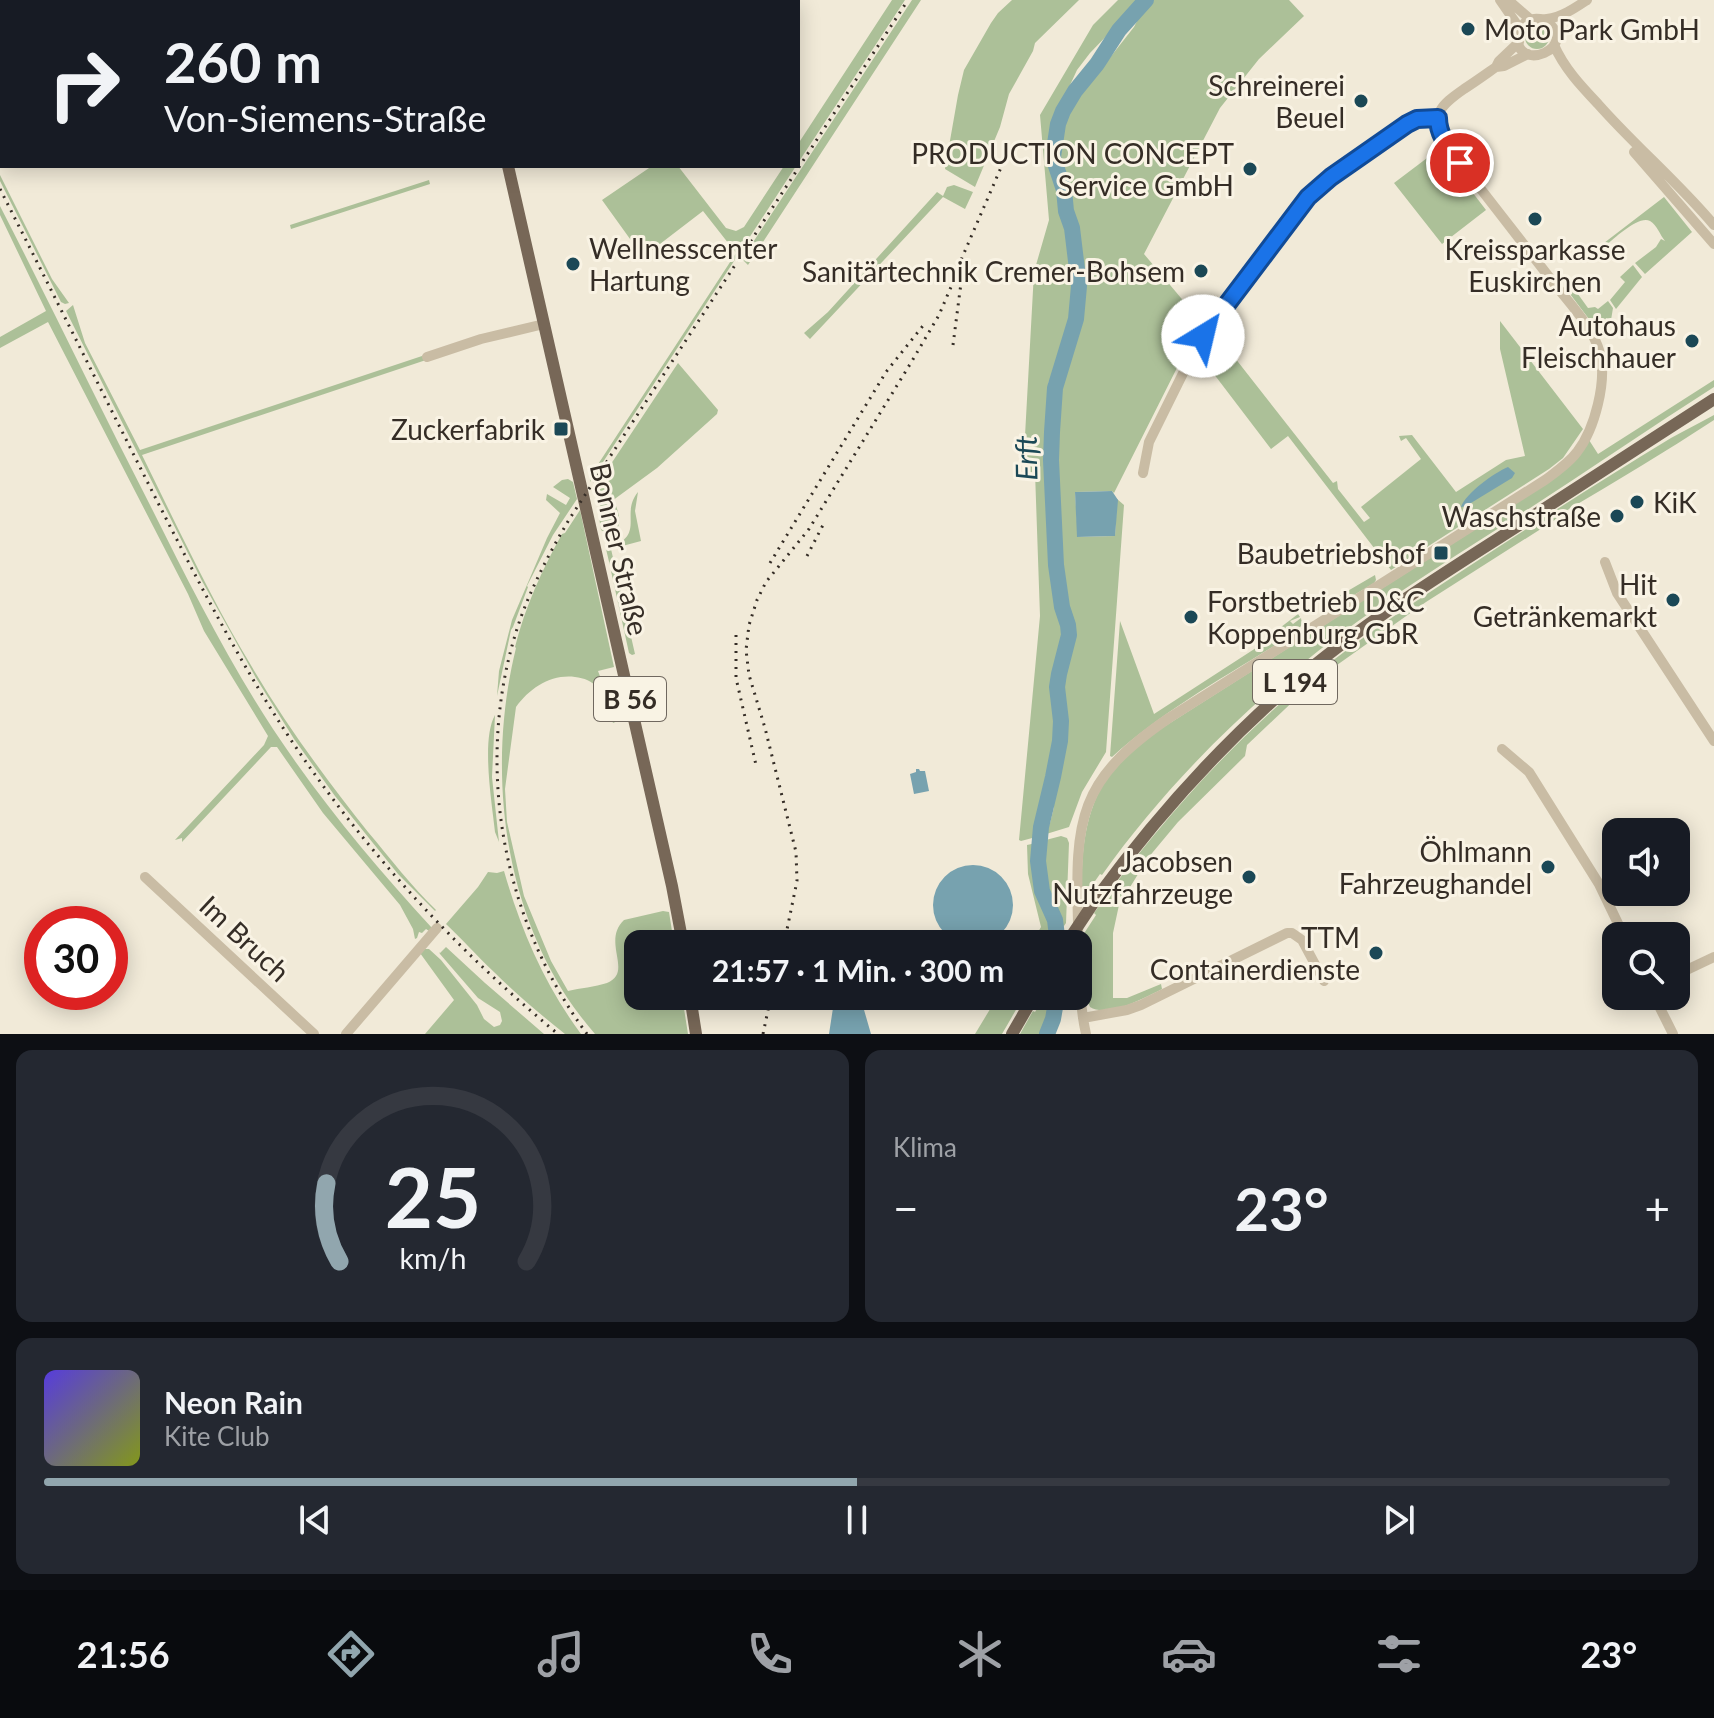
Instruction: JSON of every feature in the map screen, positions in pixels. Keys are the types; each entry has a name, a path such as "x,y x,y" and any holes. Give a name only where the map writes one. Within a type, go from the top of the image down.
{"main road":[{"name":"Bonner Straße","path":"508,168 680,930"},
{"name":"L 194","path":"1075,930 1148,830 1189,784 1232,739 1311,669 1407,598 1714,399"},
{"path":"692,1010 696,1034"},
{"path":"1012,1034 1026,1010"}],"street":[{"path":"1500,0 1520,29 1519,42 1528,54"},
{"path":"1508,0 1530,19 1545,20 1568,13 1587,0"},
{"path":"1554,31 1568,13"},
{"path":"1520,29 1530,19"},
{"path":"1541,55 1550,51 1556,38 1551,24 1545,20"},
{"path":"1496,67 1519,42"},
{"path":"1554,45 1570,73 1612,121 1714,225"},
{"path":"1086,1034 1080,992 1077,902 1079,840 1084,815 1105,773 1139,739 1169,718 1545,480 1570,460 1584,441 1594,418 1602,375 1602,361 1596,341 1445,143 1438,126 1438,118 1446,102 1496,67 1528,54 1541,55 1570,73"},
{"path":"1143,473 1149,442 1198,343 1304,201 1331,177 1407,124 1417,119 1438,118"},
{"path":"1612,121 1629,147 1714,244"},
{"path":"427,357 481,339 544,324"},
{"path":"1605,562 1617,593 1714,741"},
{"path":"1502,749 1529,772 1599,884 1617,922"},
{"name":"Im Bruch","path":"145,877 314,1034"},
{"path":"346,1034 437,928"},
{"path":"1083,1018 1141,1005 1287,933 1302,940 1324,981"},
{"path":"1690,968 1714,957"},
{"path":"1661,1010 1673,1034"}],"green space":[{"path":"892,0 905,0 800,160 800,141"},
{"path":"912,0 921,0 748,265 742,259"},
{"path":"1012,0 1079,0 1035,43 1009,94 1000,127 975,187 945,169 958,95 964,70 991,23"},
{"path":"1118,0 1141,0 1077,70 1051,139 1050,164 1059,182 1062,214 1072,239 1077,286 1075,313 1067,341 1048,387 1047,453 1054,538 1053,566 1064,639 1053,687 1057,739 1036,837 1021,841 1040,616 1035,472 1023,472 1034,272 1049,220 1040,115 1093,25"},
{"path":"1153,0 1289,0 1304,16 1259,59 1220,108 1144,254 1202,323 1114,493 1075,492 1078,537 1115,536 1117,499 1124,505 1106,752 1082,792 1069,827 1043,835 1054,807 1054,791 1063,748 1065,723 1062,687 1073,622 1067,606 1061,563 1056,456 1058,430 1054,403 1076,337 1082,289 1076,229 1056,155 1064,118 1079,89 1101,69"},
{"path":"1537,25 1546,28 1549,37 1546,46 1537,49 1528,46 1525,37 1528,28"},
{"path":"1439,149 1486,210 1442,244 1394,183"},
{"path":"649,168 680,168 726,228 736,231 744,227 783,168 795,168 590,482 591,475 736,253 703,211 643,257 602,200"},
{"path":"0,175 52,279 69,303 61,302 0,181"},
{"path":"429,180 430,184 291,229 290,225"},
{"path":"954,185 973,192 965,209 943,197 810,339 804,333 828,312 937,192 943,196 947,187"},
{"path":"1664,197 1692,232 1645,274 1635,263 1656,247 1661,239 1665,241 1650,221 1640,221 1606,245 1604,243"},
{"path":"0,206 223,647 273,729 329,807 432,928 419,932 417,938 400,905 323,813 277,747 271,747 182,842 182,838 175,840 264,745 268,736 204,631 48,322 0,348 0,337 46,311 0,215"},
{"path":"1633,265 1642,277 1616,309 1610,300 1625,282 1620,277"},
{"path":"1571,281 1576,282 1575,290 1588,308 1598,309 1608,301 1613,308 1611,320 1606,318 1601,328 1592,323 1564,286"},
{"path":"73,305 85,343 140,450 428,354 429,359 142,455 222,615 279,710 352,812 435,911 398,874 335,796 256,678 202,581 66,311"},
{"path":"1500,321 1583,429 1563,458 1549,469 1391,570 1288,436 1271,449 1204,361 1204,349 1213,330 1333,483 1337,481 1338,489 1364,522 1370,518 1361,507 1421,459 1406,438 1401,441 1399,436 1412,435 1456,492 1506,460 1525,456 1500,349"},
{"path":"678,363 718,410 717,414 657,468 601,509 597,485"},
{"path":"1714,380 1714,387 1405,588 1302,664 1210,748 1153,809 1086,894 1082,891 1085,837 1094,803 1112,772 1136,747 1496,516 1589,440 1598,454"},
{"path":"1714,415 1714,420 1564,512 1567,517 1560,521 1558,518 1426,602 1304,691 1247,745 1245,756 1178,822 1148,858 1119,905 1113,933 1113,998 1127,998 1161,984 1162,989 1116,1009 1092,1008 1092,930 1086,930 1096,915 1094,913 1185,799 1235,746 1289,696 1401,612 1671,438"},
{"path":"568,479 573,482 577,499 553,535 527,586 511,630 497,696 499,671 512,620 547,538 560,513 546,500 547,494 566,505 570,498 553,487"},
{"path":"638,492 635,511 641,541 611,549 635,654 632,655 629,653 606,549 619,543 630,531 631,509"},
{"path":"616,506 618,527 613,533 606,533 601,530 598,511 601,516"},
{"path":"580,510 614,667 598,671 601,679 616,676 625,718 613,723 601,692 593,683 582,678 549,680 528,694 516,707 505,789 507,822 524,896 551,961 568,991 607,983 615,978 618,964 615,938 624,920 669,912 672,930 624,930 624,1010 684,1010 688,1034 595,1034 564,993 540,948 522,901 510,851 503,800 502,748 507,697 515,647 524,618 541,575"},
{"path":"1375,575 1374,583 1344,601 1337,599 1339,596"},
{"path":"1298,614 1300,617 1290,621 1293,624 1301,618 1298,631 1178,706 1110,756 1120,621 1154,714 1259,646"},
{"path":"495,715 492,777 499,842 495,832 488,755"},
{"path":"1061,836 1067,838 1069,843 1066,923 1061,930 1041,875 1042,841"},
{"path":"1036,843 1038,882 1053,930 1039,930 1028,874 1027,845"},
{"path":"504,871 535,956 581,1034 565,1034 511,988 446,924 488,872"},
{"path":"446,947 544,1034 425,1034 454,1000 420,953 424,949 429,949 441,960 477,1005 484,1019 494,1027 502,1021 500,1012 478,998 440,954"},
{"path":"990,1010 1016,1010 1002,1034 975,1034"},
{"path":"1053,1010 1046,1034 1020,1034 1033,1011"}],"water":[{"path":"1508,467 1515,473 1512,478 1461,507 1481,484"},
{"path":"1112,491 1118,500 1115,536 1077,537 1075,492"},
{"path":"916,769 925,771 929,791 914,794 910,774"},
{"path":"965,866 981,866 995,872 1006,883 1012,897 1012,913 1004,930 942,930 934,913 934,897 940,883 951,872"},
{"path":"833,1010 864,1010 871,1034 829,1034"}],"waterway":[{"name":"Erft","path":"1056,930 1042,891 1038,861 1041,827 1060,741 1057,687 1069,635 1056,565 1051,460 1055,388 1076,319 1079,286 1072,228 1053,157 1063,111 1119,30 1146,0"},
{"name":"Erft","path":"1047,1034 1055,1010"}],"railway":[{"path":"800,166 908,0"},
{"path":"955,274 1009,149"},
{"path":"587,1034 557,988 533,939 515,887 503,833 497,779 498,724 506,670 531,591 570,518 798,168"},
{"path":"0,189 207,598 288,736 338,806 395,876 490,974 558,1034"},
{"path":"787,930 797,881 796,852 749,675 746,650 749,625 766,582 809,529 939,315 960,266"},
{"path":"953,345 961,283"},
{"path":"770,563 886,372 926,322"},
{"path":"807,556 823,525"},
{"path":"736,635 736,678 756,765"},
{"path":"763,1034 768,1010"}],"place":[{"name":"Moto Park GmbH","path":"1468,29"},
{"name":"Schreinerei Beuel","path":"1361,101"},
{"name":"PRODUCTION CONCEPT Service GmbH","path":"1250,169"},
{"name":"Kreissparkasse Euskirchen","path":"1535,219"},
{"name":"Wellnesscenter Hartung","path":"573,264"},
{"name":"Sanitärtechnik Cremer-Bohsem","path":"1201,271"},
{"name":"Autohaus Fleischhauer","path":"1692,341"},
{"name":"Zuckerfabrik","path":"561,429"},
{"name":"KiK","path":"1637,502"},
{"name":"Waschstraße","path":"1617,516"},
{"name":"Baubetriebshof","path":"1441,553"},
{"name":"Hit Getränkemarkt","path":"1673,600"},
{"name":"Forstbetrieb D&C Koppenburg GbR","path":"1191,617"},
{"name":"Öhlmann Fahrzeughandel","path":"1548,867"},
{"name":"Jacobsen Nutzfahrzeuge","path":"1249,877"},
{"name":"TTM Containerdienste","path":"1376,953"}],"route":[{"path":"1203,336 1308,197 1320,185 1407,124 1417,119 1438,118 1442,137 1460,163"}]}
